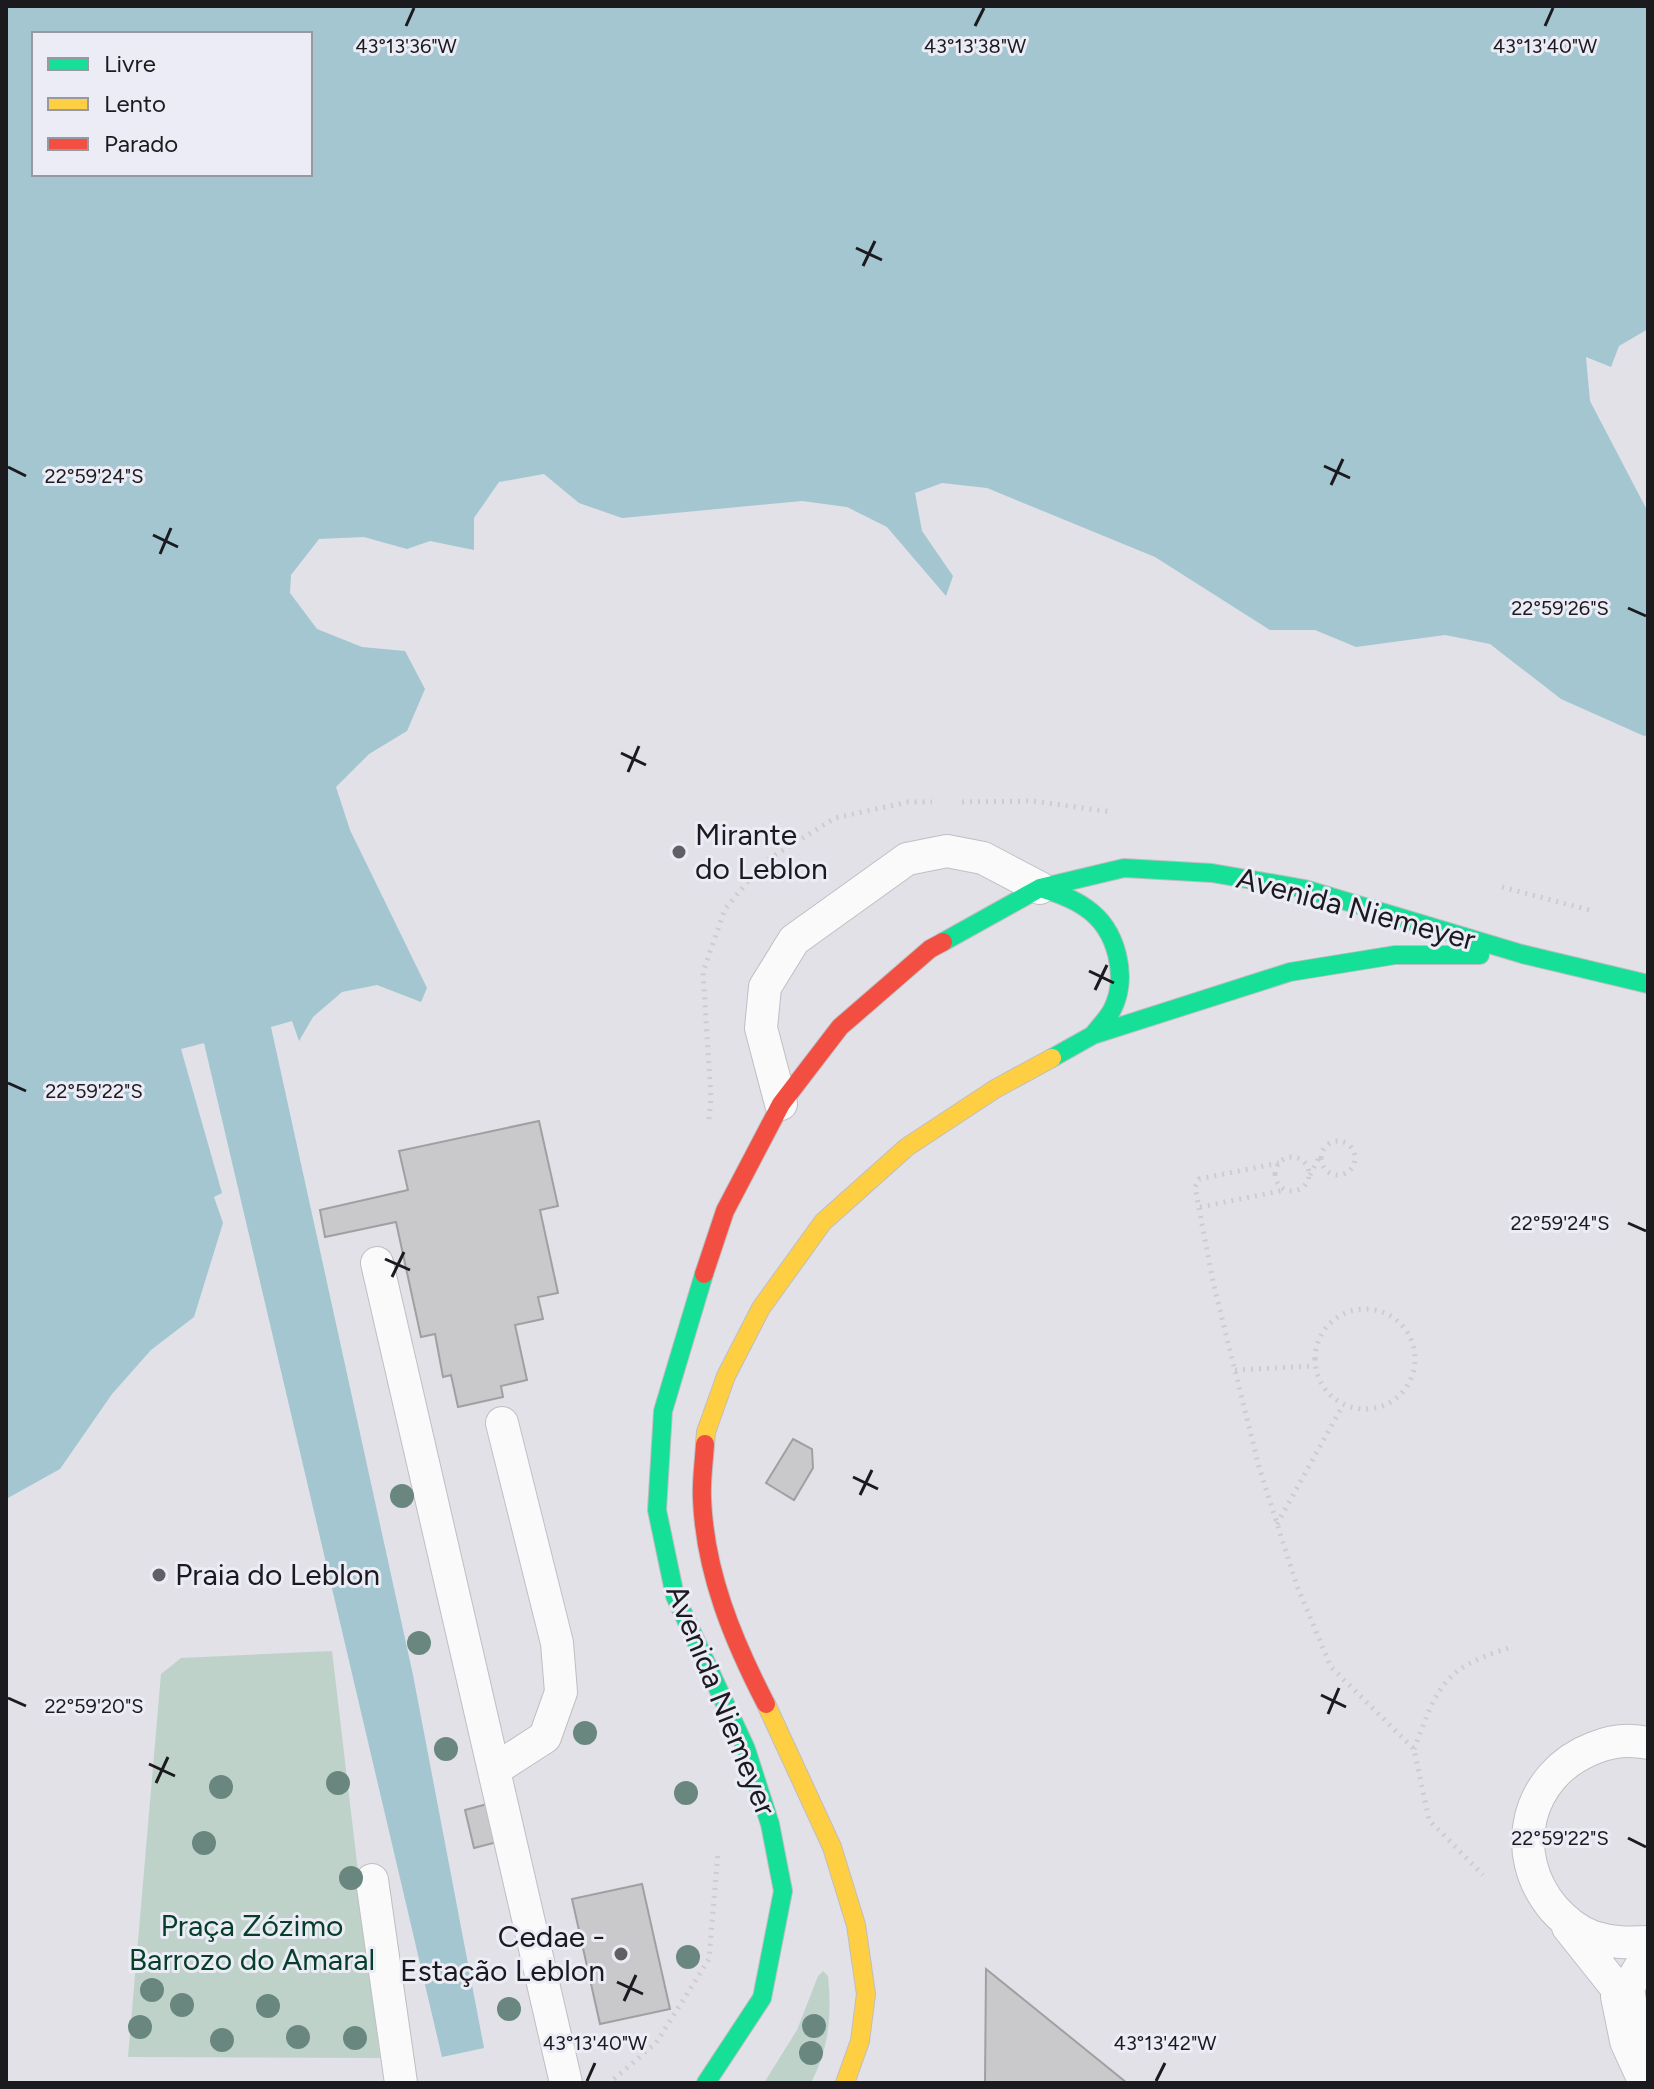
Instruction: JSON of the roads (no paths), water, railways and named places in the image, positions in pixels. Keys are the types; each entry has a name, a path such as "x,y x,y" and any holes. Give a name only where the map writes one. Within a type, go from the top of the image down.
{"main road":[{"name":"Avenida Niemeyer","path":"706,2083 762,1998 783,1891 770,1824 746,1749 675,1596 657,1510 663,1411 725,1211 781,1104 840,1027 930,949 1040,888 1124,868 1212,873 1305,889 1522,954 1648,984"},
{"path":"1040,888 1066,897 1095,915 1114,942 1121,975 1113,1008 1093,1035"},
{"name":"Avenida Niemeyer","path":"845,2083 860,2041 866,1994 856,1925 832,1847 776,1722 737,1647 712,1571 702,1499 706,1432 726,1376 761,1308 823,1222 907,1147 995,1089 1093,1035 1290,972 1395,955 1522,954"}],"street":[{"path":"1623,1996 1632,2040 1648,2075"}],"lane":[{"path":"781,1104 761,1028 765,987 794,940 907,859 947,851 983,858 1040,888"},
{"path":"377,1263 566,2083"},
{"path":"494,1770 545,1737 561,1692 557,1643 502,1423"},
{"path":"1648,1743 1607,1742 1577,1754 1552,1774 1536,1801 1527,1832 1529,1863 1541,1893 1623,1996 1648,1954"},
{"path":"372,1880 401,2083"},
{"path":"1541,1893 1563,1919 1590,1936 1623,1944 1648,1942"}],"water":[{"path":"6,6 1648,6 1648,329 1619,346 1611,367 1586,357 1590,401 1648,512 1648,735 1644,736 1561,699 1490,644 1445,635 1356,647 1315,630 1270,630 1155,557 987,488 942,483 915,493 922,531 953,576 946,596 887,527 847,507 802,501 622,518 579,503 544,474 499,482 474,518 474,550 430,541 407,549 364,537 319,539 291,575 290,593 317,629 362,647 405,651 425,689 407,731 369,754 336,787 350,830 427,988 421,1002 377,985 342,992 313,1017 299,1041 292,1021 271,1027 413,1675 484,2048 442,2057 204,1043 181,1049 222,1193 214,1197 223,1223 194,1317 151,1350 112,1394 60,1469 6,1499"}],"place":[{"name":"Mirante do Leblon","path":"679,852"},
{"name":"Praia do Leblon","path":"159,1575"},
{"name":"Cedae - Estação Leblon","path":"621,1954"}],"park label":[{"name":"Praça Zózimo Barrozo do Amaral","path":"252,1943"}]}
